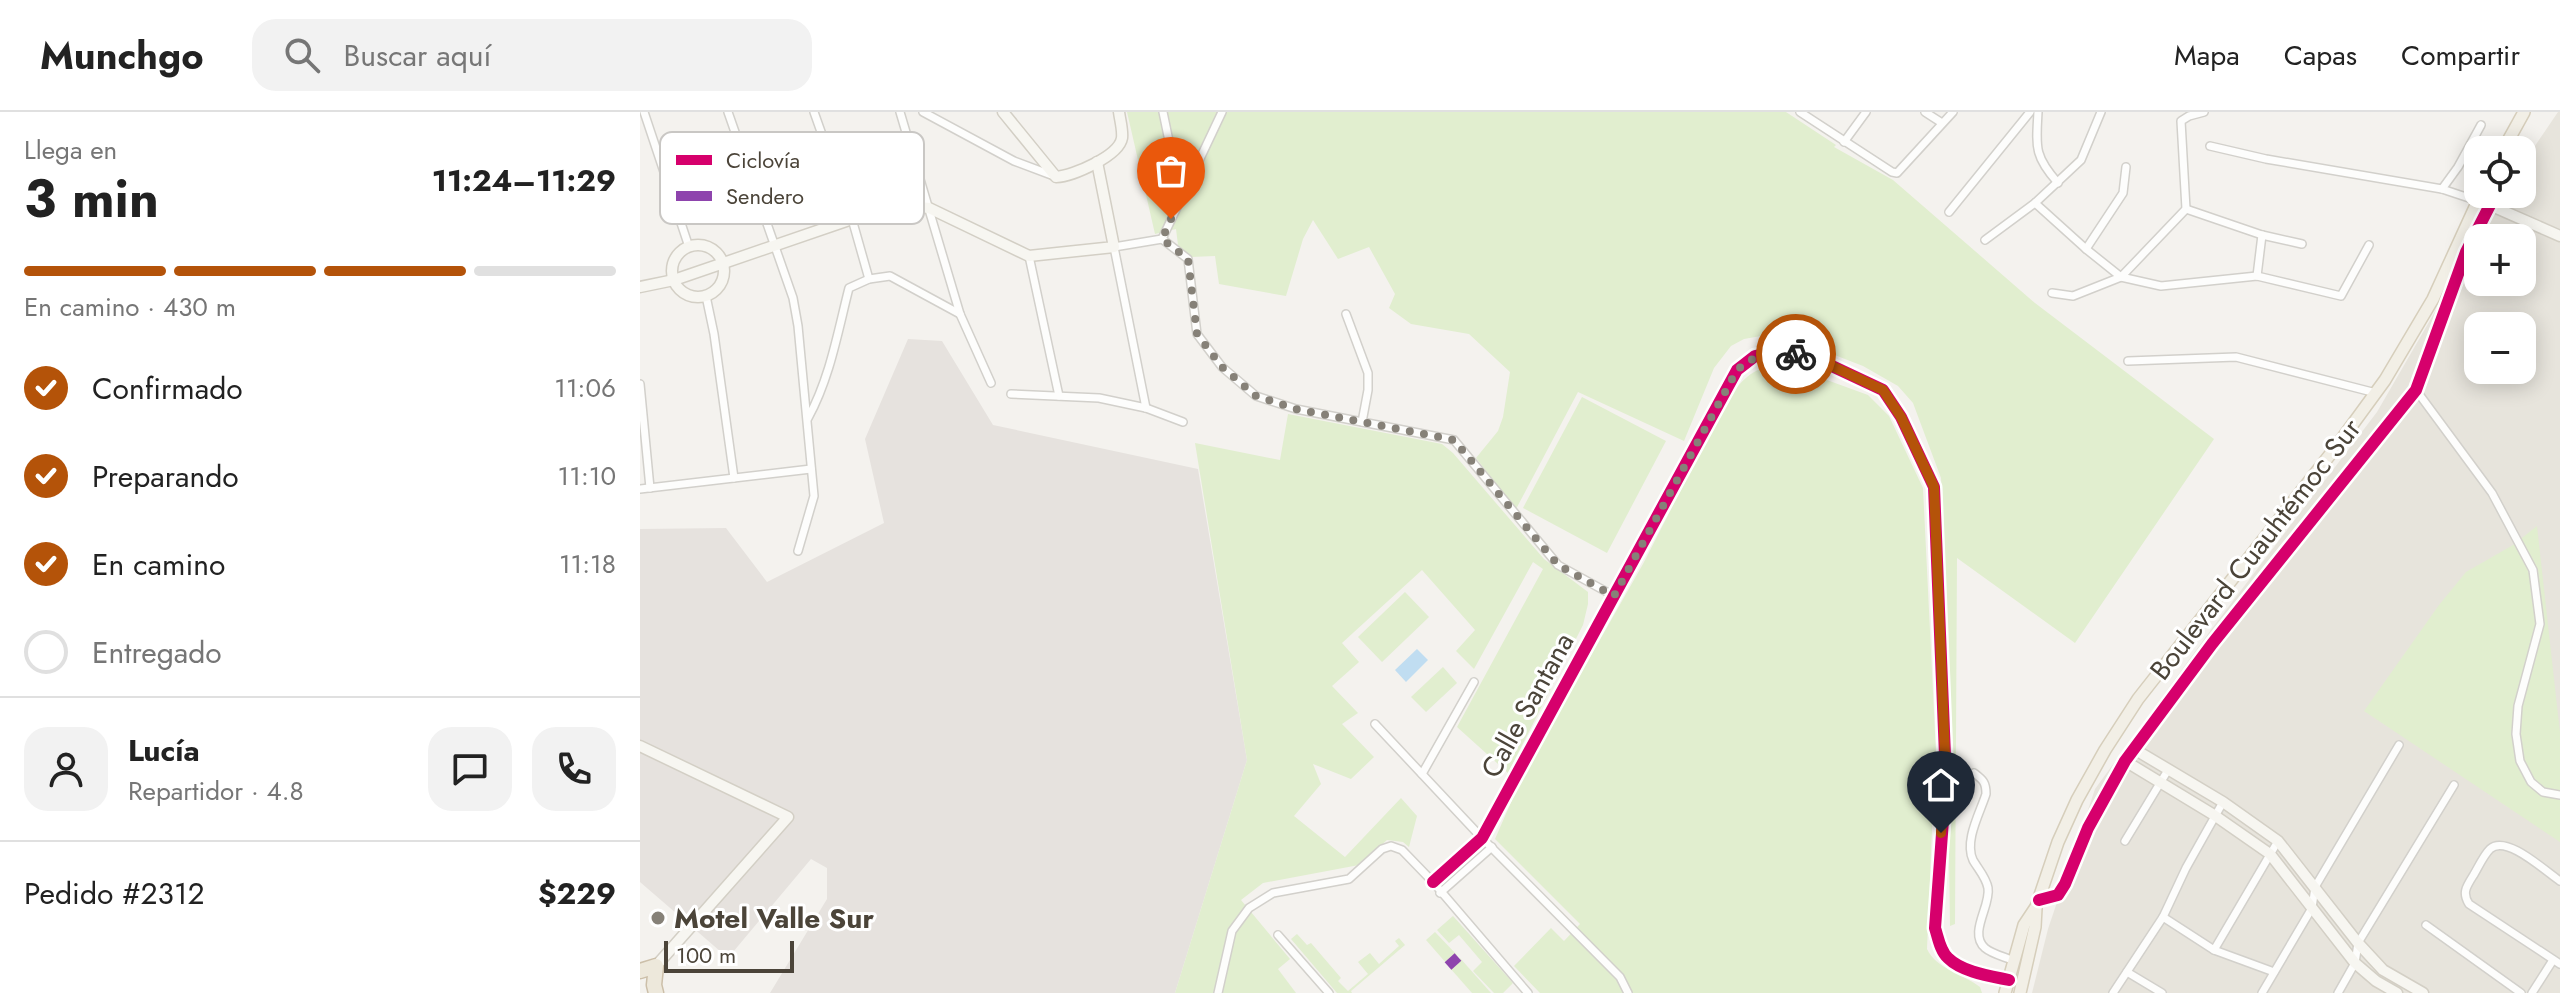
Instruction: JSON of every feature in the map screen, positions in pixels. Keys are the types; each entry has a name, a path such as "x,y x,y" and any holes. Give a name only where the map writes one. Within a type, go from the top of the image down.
{"highway":[{"path":"640,971 656,966 656,993"}],"main road":[{"path":"2511,136 2524,112"},
{"name":"Boulevard Cuauhtémoc Sur","path":"2020,993 2038,903 2058,842 2077,800 2123,719 2376,393 2433,299 2479,208"},
{"name":"Boulevard Cuauhtémoc Sur","path":"2005,993 2024,925 2038,903"}],"street":[{"path":"644,112 660,160"},
{"path":"728,112 735,132"},
{"path":"814,112 821,132"},
{"path":"900,112 906,132"},
{"path":"923,112 1014,161 1056,177 1069,176 1097,162 1119,146 1122,134 1117,115"},
{"path":"1003,112 1056,177"},
{"path":"1163,112 1181,199"},
{"path":"1162,239 1222,112"},
{"path":"1800,112 1897,173 1953,112"},
{"path":"1844,142 1866,112"},
{"path":"1925,112 1942,123"},
{"path":"1949,212 2030,112"},
{"path":"2038,112 2038,154 2042,165 2058,183"},
{"path":"1985,240 2035,203 2081,160 2101,112"},
{"path":"2052,293 2073,296 2121,277 2186,209 2181,121 2204,112"},
{"path":"2442,189 2481,125"},
{"path":"2210,146 2464,195"},
{"path":"1097,162 1146,408"},
{"path":"2086,249 2123,193 2126,167"},
{"path":"924,191 960,314 991,383"},
{"path":"2035,203 2121,277 2161,286 2257,276 2341,296 2369,245"},
{"path":"924,207 1029,256 1162,239 1188,259 1197,334 1222,367 1256,396 1296,409 1454,440 1558,565 1614,596"},
{"path":"2038,903 2058,895 2088,828 2125,761 2212,644 2416,390 2480,208"},
{"path":"2500,208 2560,236"},
{"path":"2186,209 2262,235 2302,244"},
{"path":"681,224 689,247"},
{"path":"768,224 793,298 798,326 814,496 798,551"},
{"path":"640,287 674,280 837,224"},
{"path":"853,224 869,279"},
{"path":"2257,276 2262,235"},
{"path":"689,247 710,247 723,263 725,273 722,283 706,296 687,294 674,280 672,270 675,260 680,252 689,247"},
{"path":"1029,256 1059,396"},
{"path":"806,420 817,401 830,364 849,288 869,279 890,276 960,314"},
{"path":"706,296 734,478"},
{"path":"1346,314 1368,373 1362,422"},
{"name":"Calle Santana","path":"1433,882 1482,838 1737,370 1755,356 1783,350 1817,359 1883,390 1901,417 1934,487 1946,780 1935,928 1948,958 1971,971 2009,980"},
{"path":"2128,361 2236,357 2376,393"},
{"path":"640,384 650,488"},
{"path":"2416,390 2492,493 2533,570 2540,624 2518,706 2516,734 2520,761 2531,782 2543,792 2560,795"},
{"path":"1011,394 1099,398 1146,408 1183,422"},
{"path":"640,489 811,469"},
{"path":"1422,774 1474,682"},
{"path":"1375,724 1482,838 1620,977 1628,993"},
{"path":"2262,993 2312,908 2315,887 2399,745"},
{"path":"640,746 788,817 656,966"},
{"path":"2134,749 2223,802 2278,841 2383,970 2423,993"},
{"path":"2125,761 2214,815 2270,854 2355,963 2376,981 2397,993"},
{"path":"2125,841 2168,770"},
{"path":"1974,773 1984,780 1986,786 1969,845 1973,861 1988,886 1980,939 1985,948 2014,961"},
{"path":"2338,993 2355,963 2358,943 2454,785"},
{"path":"2113,993 2163,917 2223,802"},
{"path":"2214,950 2278,841"},
{"path":"2532,993 2556,962 2469,904 2465,888 2490,850 2498,844 2509,846 2560,881"},
{"path":"1218,993 1232,931 1249,908 1273,893 1349,879 1382,849 1391,846 1402,850 1433,882 1528,993"},
{"path":"1440,893 1492,847"},
{"path":"2163,917 2214,950 2274,972"},
{"path":"2426,925 2521,993"},
{"path":"1278,935 1329,993"},
{"path":"2127,972 2162,993"}],"shaded area":[{"path":"2560,112 2560,993 2032,993 2048,929 2095,789 2213,627 2377,412 2464,261 2464,296 2536,296 2536,224 2486,224 2495,208 2536,208 2536,144"},
{"path":"908,339 942,341 993,425 1198,469 1247,760 1175,993 770,993 827,899 827,868 811,859 728,958 640,882 640,529 726,528 767,582 884,523 865,439"}],"green space":[{"path":"1127,112 1786,112 1836,145 1834,147 1893,180 2035,303 2214,439 2075,643 1957,558 1955,924 1950,926 1941,478 1913,403 1898,386 1863,366 1788,337 1767,335 1744,339 1731,346 1714,368 1684,441 1578,392 1516,509 1476,458 1498,431 1510,372 1469,334 1411,324 1389,308 1395,294 1369,247 1338,259 1313,220 1303,239 1286,296 1219,284 1215,256 1191,257 1178,245 1176,229 1155,234"},
{"path":"1783,364 1868,395 1889,416 1923,488 1937,774 1927,949 1937,962 1973,982 1982,993 1540,993 1514,966 1551,928 1564,941 1580,924 1495,839 1522,777 1643,564 1728,398 1751,374 1765,367"},
{"path":"1582,397 1666,441 1607,553 1523,508"},
{"path":"1288,414 1442,444 1544,559 1588,592 1588,604 1583,625 1508,773 1457,727 1543,569 1533,562 1474,669 1456,651 1475,630 1422,570 1342,643 1359,662 1332,686 1358,713 1342,724 1374,757 1351,779 1313,764 1321,784 1294,816 1345,857 1401,798 1417,816 1409,847 1403,842 1387,840 1359,865 1263,883 1241,900 1290,959 1278,969 1296,993 1175,993 1247,760 1195,443 1280,460"},
{"path":"2537,526 2560,733 2560,842 2364,711 2466,572 2513,545"},
{"path":"1405,592 1429,617 1382,662 1358,637"},
{"path":"1443,667 1457,683 1426,712 1411,697"},
{"path":"1453,916 1513,983 1503,993 1494,993 1473,971 1482,962 1459,935 1449,943 1437,930"},
{"path":"1435,932 1457,955 1447,964 1426,940"},
{"path":"1297,934 1307,945 1311,943 1348,991 1368,974 1358,962 1370,953 1379,964 1399,946 1395,941 1399,938 1405,945 1352,993 1337,993 1291,939"},
{"path":"1460,958 1491,993 1472,993 1450,968"}],"water":[{"path":"1417,649 1428,660 1406,682 1395,670"}],"marked path":[{"path":"1448,966 1458,957"}],"cycle path":[{"path":"2039,900 2058,895 2065,884 2088,828 2125,761 2212,644 2416,390 2466,252 2488,208"},
{"path":"1433,882 1482,838 1737,370 1755,356 1783,350 1817,359 1883,390 1901,417 1934,487 1946,780 1935,928 1943,952 1954,963 1977,973 2009,980"}],"way so far":[{"path":"1171,219 1162,239 1188,259 1197,334 1222,367 1256,396 1296,409 1454,440 1558,565 1614,596 1737,370 1755,356 1783,350 1796,354"}],"place":[{"name":"Motel Valle Sur","path":"658,918"}],"route":[{"path":"1796,354 1817,359 1883,390 1901,417 1934,487 1946,780 1941,833"}]}
